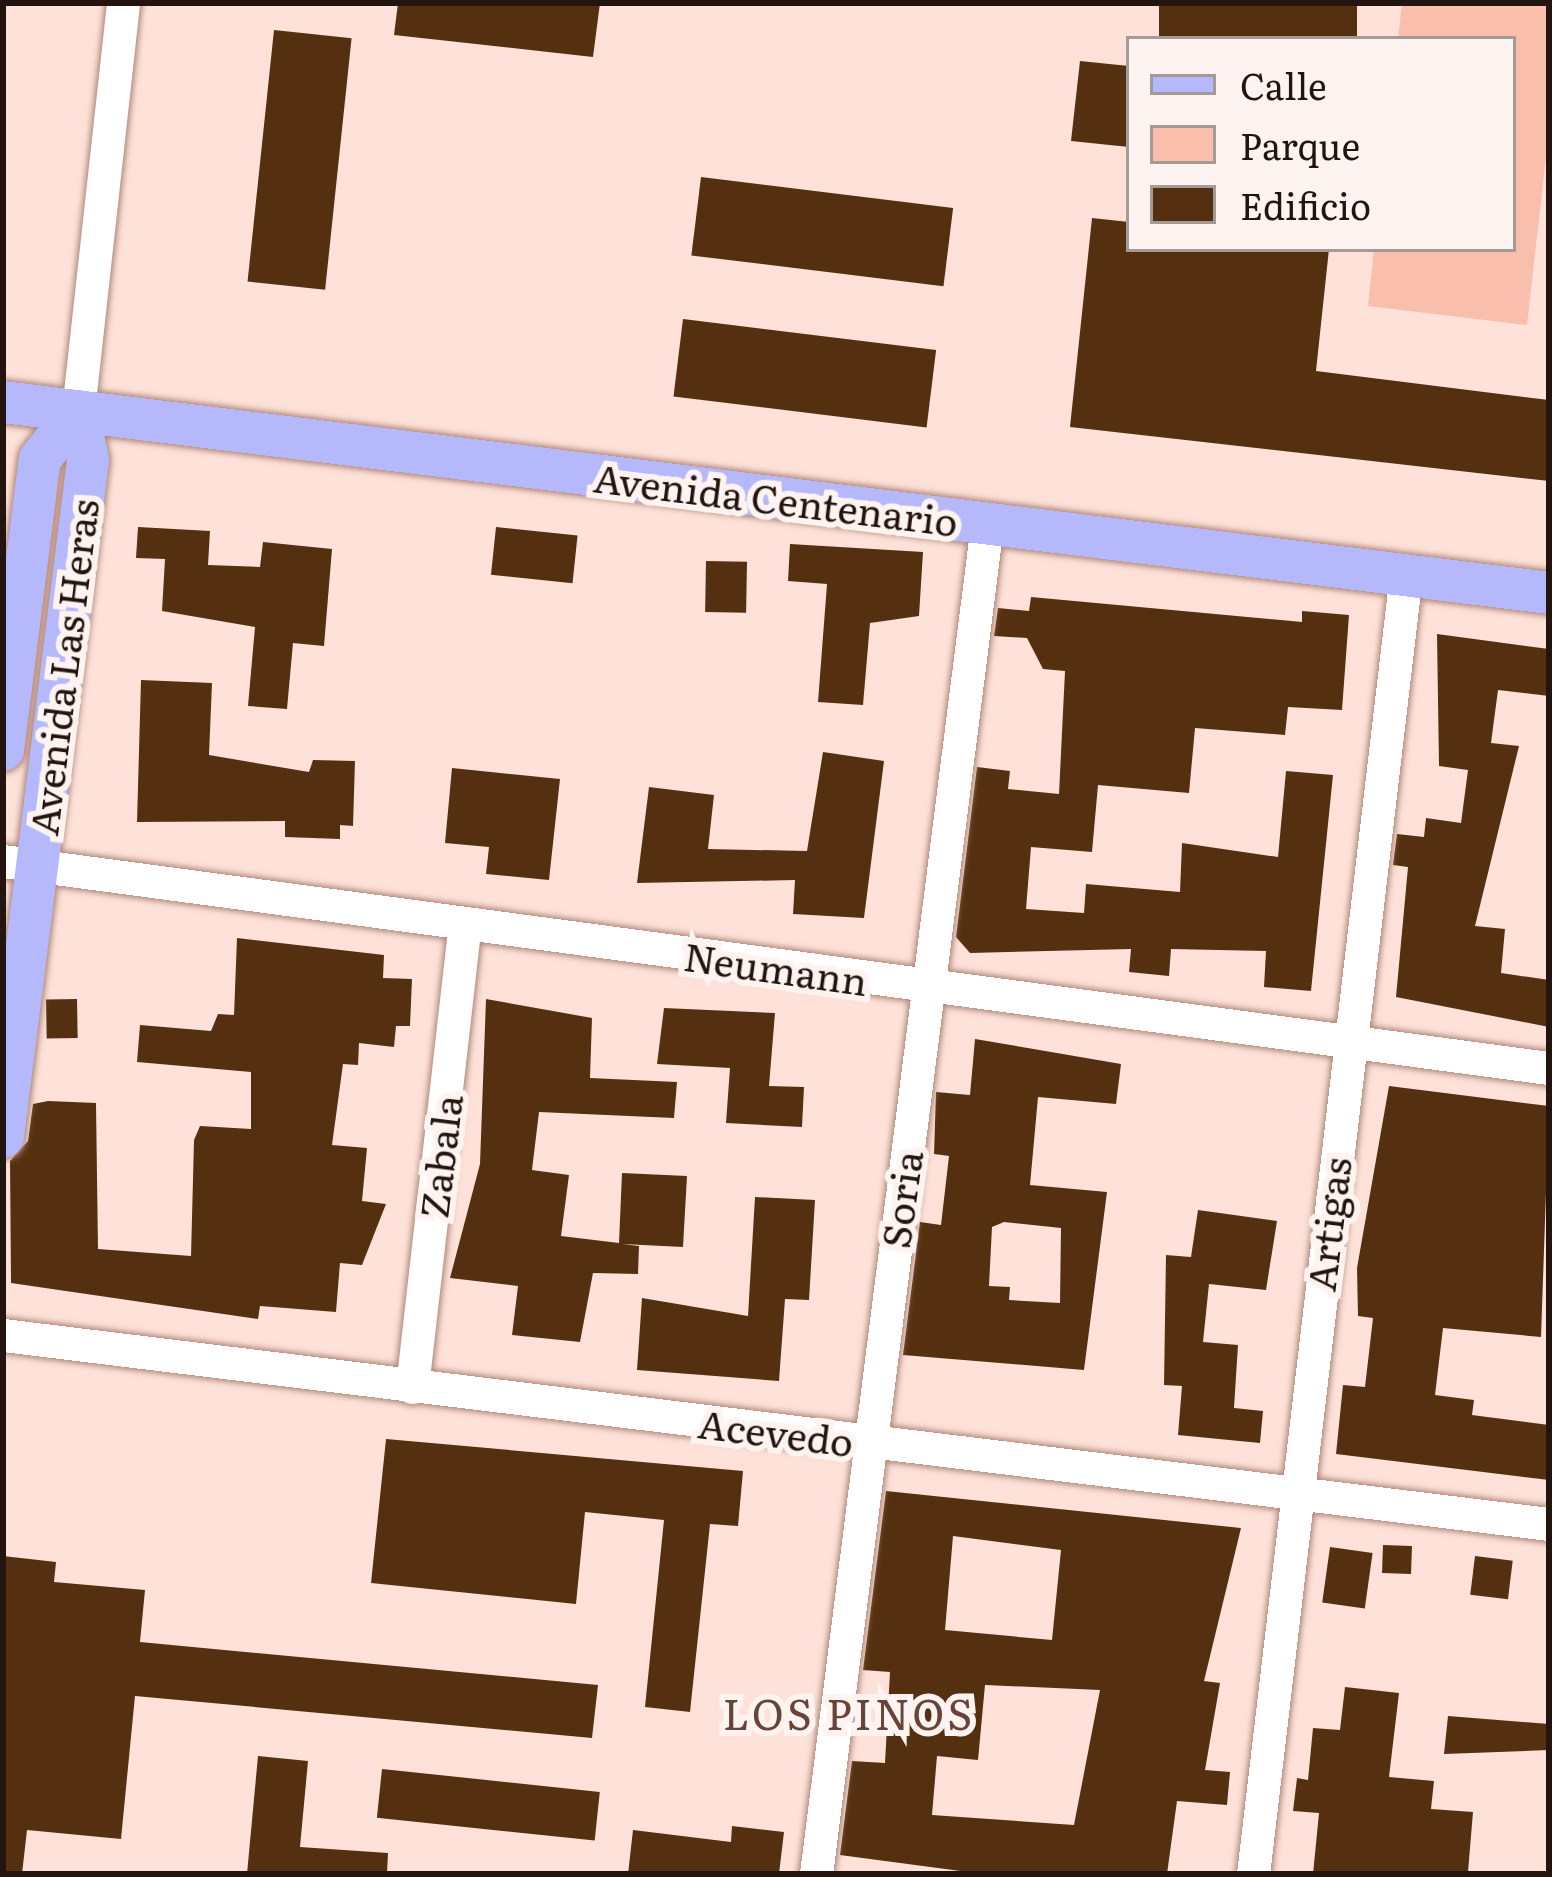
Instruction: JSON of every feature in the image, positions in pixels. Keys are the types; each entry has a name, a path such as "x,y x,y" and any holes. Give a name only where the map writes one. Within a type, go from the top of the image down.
{"main road":[{"name":"Avenida Centenario","path":"3,402 1549,593"},
{"name":"Avenida Las Heras","path":"3,750 7,688 40,459 79,411"},
{"name":"Avenida Las Heras","path":"3,1137 20,863 88,460 79,411"}],"street":[{"name":"Avenida Las Heras","path":"79,411 123,3"},
{"name":"Soria","path":"816,1874 987,524"},
{"name":"Artigas","path":"1252,1874 1406,574"},
{"name":"Neumann","path":"20,863 1549,1068"},
{"name":"Zabala","path":"412,1387 465,925"},
{"name":"Acevedo","path":"3,1335 1549,1524"}],"green space":[{"path":"1402,3 1549,3 1549,130 1527,325 1368,306 1374,252 1516,252 1516,36 1398,36"}],"building":[{"path":"398,3 600,3 593,57 394,35"},
{"path":"1159,3 1357,3 1357,36 1159,36"},
{"path":"274,30 352,38 325,290 248,282"},
{"path":"1080,61 1126,66 1126,147 1071,141"},
{"path":"701,177 953,208 943,286 691,255"},
{"path":"1092,218 1126,222 1126,252 1329,252 1316,371 1549,400 1549,481 1070,427"},
{"path":"683,319 936,350 927,427 673,396"},
{"path":"138,527 210,531 208,565 260,567 263,542 332,549 324,646 293,643 287,709 248,706 255,627 162,611 165,559 136,558"},
{"path":"496,527 578,536 573,583 491,575"},
{"path":"790,544 923,552 919,616 870,623 863,705 818,702 827,584 788,581"},
{"path":"706,561 747,562 746,613 705,612"},
{"path":"1031,597 1302,622 1302,611 1349,615 1342,710 1288,707 1285,735 1195,728 1189,793 1098,785 1092,852 1031,847 1026,909 1084,913 1086,884 1180,892 1182,843 1278,857 1286,771 1333,775 1311,991 1264,987 1266,951 1171,949 1169,976 1129,972 1131,949 970,953 956,937 977,767 1010,771 1008,789 1059,794 1065,671 1043,669 1027,638 994,636 998,608 1029,611"},
{"path":"1437,634 1549,649 1549,696 1498,690 1491,743 1519,746 1475,926 1505,929 1501,973 1549,980 1549,1027 1396,997 1408,867 1393,865 1397,834 1424,837 1426,818 1461,823 1468,770 1439,766"},
{"path":"141,680 212,683 209,755 309,772 313,760 355,761 353,826 340,825 340,839 285,837 285,821 137,822"},
{"path":"823,752 884,761 864,918 793,914 795,880 637,883 649,787 714,795 708,849 807,851"},
{"path":"452,768 560,779 549,880 486,874 489,847 445,843"},
{"path":"237,938 384,955 383,978 412,979 410,1026 396,1026 394,1047 359,1043 358,1065 343,1064 332,1145 367,1148 362,1201 386,1204 362,1265 340,1263 336,1312 260,1306 258,1319 11,1283 10,1161 28,1141 33,1104 48,1101 96,1103 98,1249 191,1256 194,1140 200,1126 251,1129 251,1072 137,1062 140,1025 211,1031 218,1014 234,1015"},
{"path":"77,999 78,1038 47,1039 46,1000"},
{"path":"486,999 592,1018 590,1078 677,1082 674,1118 539,1112 532,1170 569,1175 561,1236 619,1243 622,1173 687,1176 683,1247 622,1244 639,1246 638,1274 593,1273 580,1342 512,1335 518,1286 450,1278 480,1164"},
{"path":"664,1008 775,1013 769,1086 804,1087 802,1127 726,1123 730,1068 657,1064"},
{"path":"975,1039 1121,1064 1116,1104 1038,1097 1030,1185 1107,1192 1084,1370 903,1355 920,1222 941,1225 949,1156 934,1154 936,1092 970,1095","holes":["1004,1222 1061,1228 1060,1303 1009,1300 1010,1287 989,1286 992,1227"]},
{"path":"1389,1086 1549,1106 1541,1337 1443,1328 1435,1395 1474,1400 1472,1415 1549,1425 1549,1480 1336,1454 1343,1385 1365,1387 1373,1318 1358,1316 1357,1268"},
{"path":"755,1197 815,1200 809,1300 785,1299 779,1381 637,1370 642,1298 748,1316"},
{"path":"1198,1210 1277,1221 1266,1290 1209,1284 1203,1342 1238,1345 1234,1408 1263,1411 1260,1443 1178,1435 1182,1386 1164,1385 1166,1255 1191,1257"},
{"path":"386,1439 743,1471 738,1526 710,1524 690,1712 645,1707 664,1520 585,1512 576,1604 371,1583"},
{"path":"886,1491 1241,1528 1204,1681 1220,1683 1205,1770 1230,1772 1227,1805 1177,1801 1167,1874 983,1874 840,1855 852,1761 885,1763 890,1672 863,1670","holes":["953,1536 1061,1550 1052,1640 945,1630","985,1685 1100,1690 1074,1825 932,1815 937,1756 978,1760"]},
{"path":"1383,1545 1412,1546 1411,1574 1382,1573"},
{"path":"1330,1547 1373,1553 1365,1608 1322,1602"},
{"path":"3,1556 56,1562 54,1582 145,1590 140,1642 598,1685 592,1738 135,1696 121,1839 27,1830 22,1874 3,1874"},
{"path":"1475,1556 1513,1561 1508,1599 1470,1595"},
{"path":"1345,1687 1399,1693 1389,1777 1434,1781 1431,1809 1473,1812 1468,1872 1313,1874 1319,1813 1293,1811 1297,1778 1308,1780 1313,1728 1340,1730"},
{"path":"1448,1716 1549,1724 1549,1750 1444,1754"},
{"path":"258,1756 308,1761 300,1847 388,1853 387,1874 247,1874"},
{"path":"382,1769 600,1792 595,1841 377,1818"},
{"path":"732,1826 784,1832 779,1874 628,1874 633,1830 731,1842"}],"district":[{"name":"LOS PINOS","path":"849,1712"}]}
